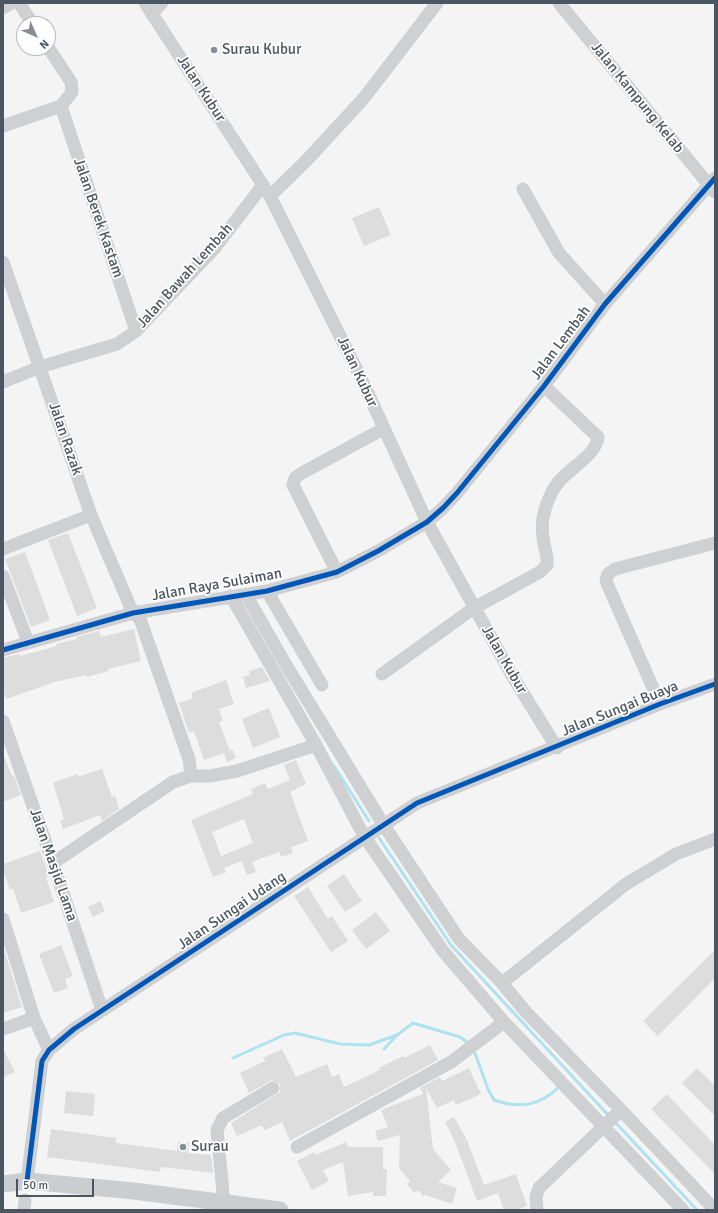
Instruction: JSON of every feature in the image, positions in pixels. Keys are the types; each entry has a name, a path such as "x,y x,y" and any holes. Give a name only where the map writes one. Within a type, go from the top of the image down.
{"main road":[{"path":"3,1184 28,1181 134,1190 280,1210"}],"street":[{"path":"3,8 11,3"},
{"path":"19,3 28,16"},
{"path":"148,8 162,3"},
{"path":"270,196 306,161 364,98 437,3"},
{"name":"Jalan Kampung Kelab","path":"559,3 713,185"},
{"name":"Jalan Kubur","path":"148,8 270,196 361,378 383,429 427,522 513,677 556,748"},
{"path":"3,126 60,106 72,92 71,82 54,56"},
{"name":"Jalan Berek Kastam","path":"60,106 136,331"},
{"name":"Jalan Bawah Lembah","path":"3,382 40,367 117,344 136,331 214,249 263,185"},
{"name":"Jalan Lembah","path":"427,522 457,493 544,386 605,304 713,185"},
{"path":"523,189 559,253 605,304"},
{"name":"Jalan Razak","path":"3,262 91,515 133,612 140,619 189,759 191,776"},
{"path":"382,674 474,608 540,572 547,565 548,558 543,538 541,520 552,491 559,480 588,456 597,444 598,437 544,386"},
{"path":"337,572 293,486 295,478 383,429"},
{"path":"3,549 91,515"},
{"name":"Jalan Raya Sulaiman","path":"3,650 133,612 267,591 337,572 378,551 427,522"},
{"path":"660,704 606,581 608,574 615,569 715,543"},
{"path":"3,576 28,642"},
{"path":"267,591 322,685"},
{"path":"246,595 286,665 383,824 459,939 502,983 525,1011 715,1210"},
{"path":"231,596 316,745 364,836 443,951 504,1022 606,1125 683,1210"},
{"path":"286,665 304,654"},
{"name":"Jalan Sungai Buaya","path":"556,748 660,704 715,684"},
{"name":"Jalan Masjid Lama","path":"3,721 53,863 102,1010"},
{"path":"53,863 173,782 191,776 210,776 237,772 316,745"},
{"name":"Jalan Sungai Udang","path":"28,1181 42,1061 49,1050 74,1029 211,940 364,836 417,803 556,748"},
{"path":"502,983 626,884 676,854 715,839"},
{"path":"3,919 34,1018 49,1050"},
{"path":"3,1029 34,1018"},
{"path":"298,1147 451,1062 504,1022"},
{"path":"224,1203 217,1130 223,1118 273,1088"},
{"path":"537,1210 536,1197 539,1188 620,1111"}],"building":[{"path":"379,207 391,235 364,246 352,218"},
{"path":"68,533 97,608 77,616 48,540"},
{"path":"25,552 50,620 31,627 5,559"},
{"path":"134,629 141,661 108,669 109,671 86,677 86,675 55,682 6,699 3,689 3,658 19,654 20,656 57,646 56,644 77,639 76,637 99,631 101,637"},
{"path":"262,667 270,681 246,688 243,677 250,675 249,671"},
{"path":"226,680 234,704 219,709 223,721 219,722 230,751 228,752 233,750 236,758 227,762 224,753 204,760 194,731 189,733 179,703 193,698 191,693"},
{"path":"269,708 280,737 253,748 242,719"},
{"path":"3,754 12,776 14,775 21,795 3,802"},
{"path":"296,760 306,784 290,792 308,841 291,847 293,853 281,857 279,852 252,862 256,872 247,875 242,861 224,868 226,872 213,877 191,820 253,794 251,789 265,783 268,789 290,780 284,765","holes":["244,819 253,843 221,856 212,832"]},
{"path":"102,769 112,797 115,796 119,809 102,821 100,815 63,829 60,820 64,819 53,783 77,774 78,777"},
{"path":"40,851 49,876 46,877 54,902 21,913 13,888 10,890 3,870 3,864"},
{"path":"344,874 362,901 345,912 327,886"},
{"path":"308,887 328,919 332,916 348,941 331,952 294,896"},
{"path":"100,901 105,911 93,917 88,907"},
{"path":"376,912 390,931 366,949 352,930"},
{"path":"61,945 73,976 65,979 68,988 54,993 39,954"},
{"path":"3,946 22,1007 3,1013"},
{"path":"715,950 715,978 658,1036 643,1021"},
{"path":"430,1045 438,1060 290,1141 282,1122 265,1130 262,1125 237,1136 231,1123 280,1092 280,1084 272,1080 249,1093 240,1073 265,1061 263,1058 282,1049 296,1077 327,1064 332,1077 339,1074 344,1087 380,1070 379,1068 403,1056 404,1058"},
{"path":"3,1049 15,1072 3,1078"},
{"path":"469,1068 481,1094 456,1105 454,1100 437,1108 426,1088 433,1149 451,1170 438,1182 457,1188 452,1204 425,1195 424,1197 418,1190 414,1193 407,1184 410,1181 399,1168 400,1135 378,1141 375,1131 388,1127 381,1110 423,1094 420,1088 440,1077 442,1081"},
{"path":"697,1068 715,1086 715,1116 682,1083"},
{"path":"66,1091 95,1094 93,1116 64,1113"},
{"path":"667,1094 715,1145 715,1174 651,1109"},
{"path":"454,1117 467,1140 484,1185 516,1174 527,1206 516,1210 504,1210 498,1193 477,1201 455,1142 445,1122"},
{"path":"51,1129 116,1138 116,1143 177,1151 178,1142 189,1143 188,1153 211,1155 213,1173 161,1167 160,1172 47,1157"},
{"path":"346,1142 348,1147 383,1147 383,1169 387,1169 386,1196 373,1196 373,1192 348,1196 343,1162 323,1170 329,1181 312,1190 297,1161 314,1152 316,1155"}],"waterway":[{"path":"334,766 369,821"},
{"path":"379,838 451,945 610,1117"},
{"path":"384,1049 397,1035 413,1023 460,1037 469,1044"},
{"path":"233,1058 284,1035 295,1033 340,1044 369,1045 397,1035"},
{"path":"475,1053 488,1089 494,1100 503,1103 521,1105 529,1104 545,1098 560,1086"},
{"path":"614,1121 697,1210"}],"cycle path":[{"path":"3,650 133,613 267,591 337,572 378,551 427,522 457,493 544,386 605,304 715,178"},
{"path":"27,1181 42,1061 49,1050 74,1029 417,803 660,704 715,684"}],"place":[{"name":"Surau Kubur","path":"214,50"},
{"name":"Surau","path":"183,1147"}]}
